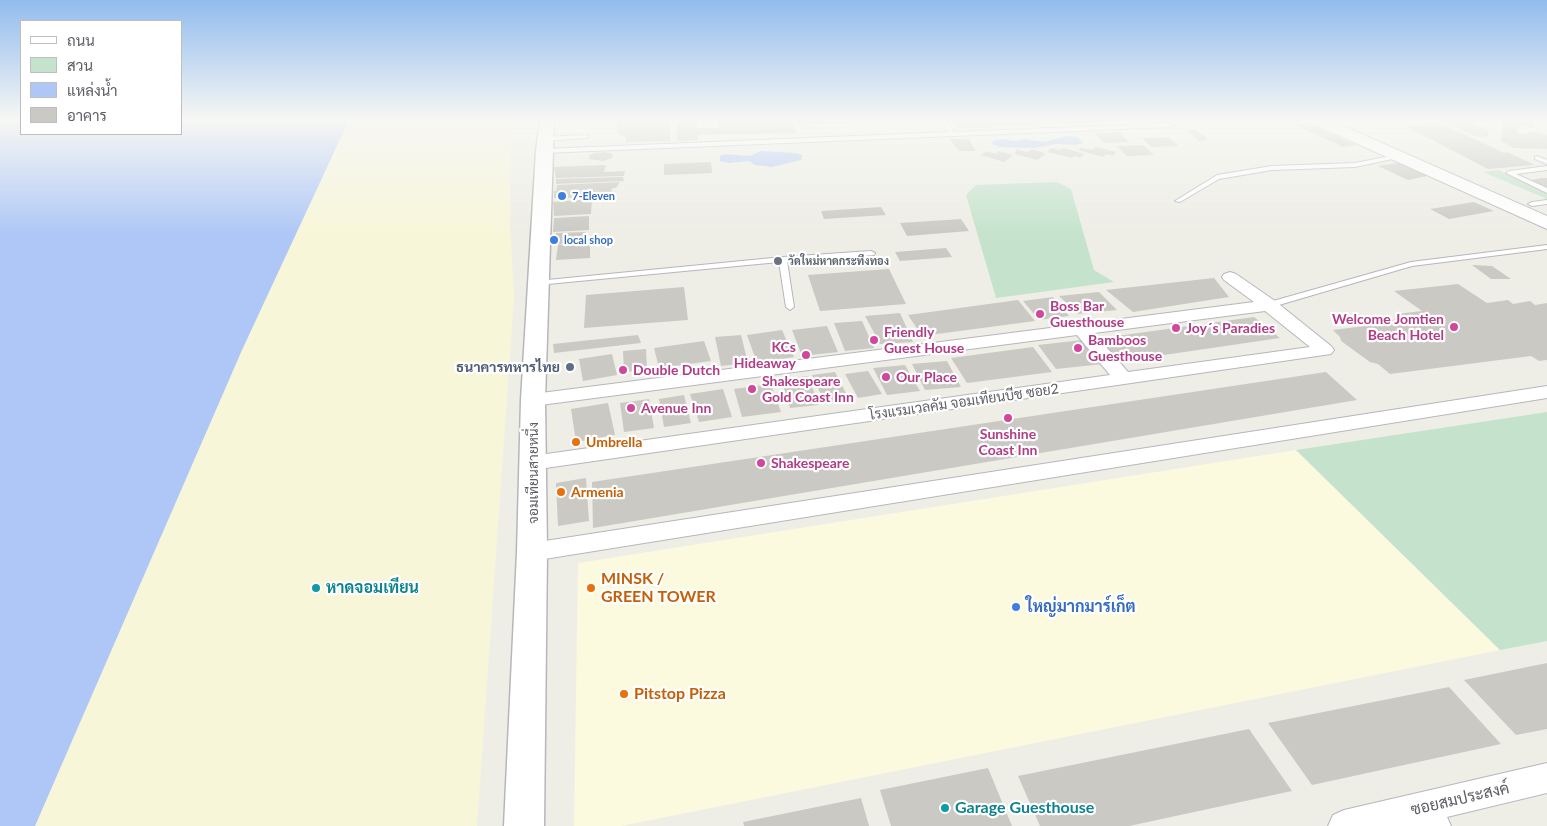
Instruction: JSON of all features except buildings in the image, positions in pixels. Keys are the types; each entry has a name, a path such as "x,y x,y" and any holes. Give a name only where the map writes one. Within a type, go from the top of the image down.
{"main road":[{"path":"1406,159 1547,223"},
{"path":"1432,159 1542,206"}],"street":[{"name":"จอมเทียนสายหนึ่ง","path":"524,826 532,552 533,400 537,283 546,159"},
{"path":"1230,277 1269,305"},
{"path":"533,400 1269,305"},
{"name":"โรงแรมเวลคัม จอมเทียนบีช ซอย2","path":"532,463 1325,350 1269,305"},
{"path":"1082,330 1124,379"},
{"path":"532,552 1547,392"},
{"name":"ซอยสมประสงค์","path":"1344,826 1428,817 1547,778"}],"lane":[{"path":"1178,201 1217,177 1272,168 1355,165 1387,159"},
{"path":"1547,168 1509,173 1547,191"},
{"path":"1269,305 1411,264 1547,247"},
{"path":"537,283 783,259 872,253"},
{"path":"783,259 790,307"}],"shaded area":[{"name":"ใหญ่มากมาร์เก็ต","path":"1296,450 1500,650 621,826 574,826 578,563"}],"green space":[{"path":"1499,170 1547,194 1547,199 1483,172"},
{"path":"1057,182 1071,189 1094,270 1114,282 996,298 966,195 976,185"},
{"path":"1547,412 1547,641 1500,650 1296,450"}],"sand":[{"name":"หาดจอมเทียน","path":"331,159 511,159 510,223 514,297 477,826 35,826 242,350"}],"water":[{"path":"0,159 331,159 242,350 35,826 0,826"},
{"path":"720,159 801,159 772,167 755,165 749,161 729,163 720,161"}],"place":[{"name":"7-Eleven","path":"562,196"},
{"name":"local shop","path":"554,240"},
{"name":"วัดใหม่หาดกระทึงทอง","path":"778,261"},
{"name":"Boss Bar Guesthouse","path":"1040,314"},
{"name":"Welcome Jomtien Beach Hotel","path":"1454,327"},
{"name":"Joy´s Paradies","path":"1176,328"},
{"name":"Friendly Guest House","path":"874,340"},
{"name":"Bamboos Guesthouse","path":"1078,348"},
{"name":"KCs Hideaway","path":"806,355"},
{"name":"ธนาคารทหารไทย","path":"570,367"},
{"name":"Double Dutch","path":"623,370"},
{"name":"Our Place","path":"886,377"},
{"name":"Shakespeare Gold Coast Inn","path":"752,389"},
{"name":"Avenue Inn","path":"631,408"},
{"name":"Sunshine Coast Inn","path":"1008,418"},
{"name":"Umbrella","path":"576,442"},
{"name":"Shakespeare","path":"761,463"},
{"name":"Armenia","path":"561,492"},
{"name":"หาดจอมเทียน","path":"316,588"},
{"name":"MINSK / GREEN TOWER","path":"591,588"},
{"name":"ใหญ่มากมาร์เก็ต","path":"1016,607"},
{"name":"Pitstop Pizza","path":"624,694"},
{"name":"Garage Guesthouse","path":"945,808"}]}
